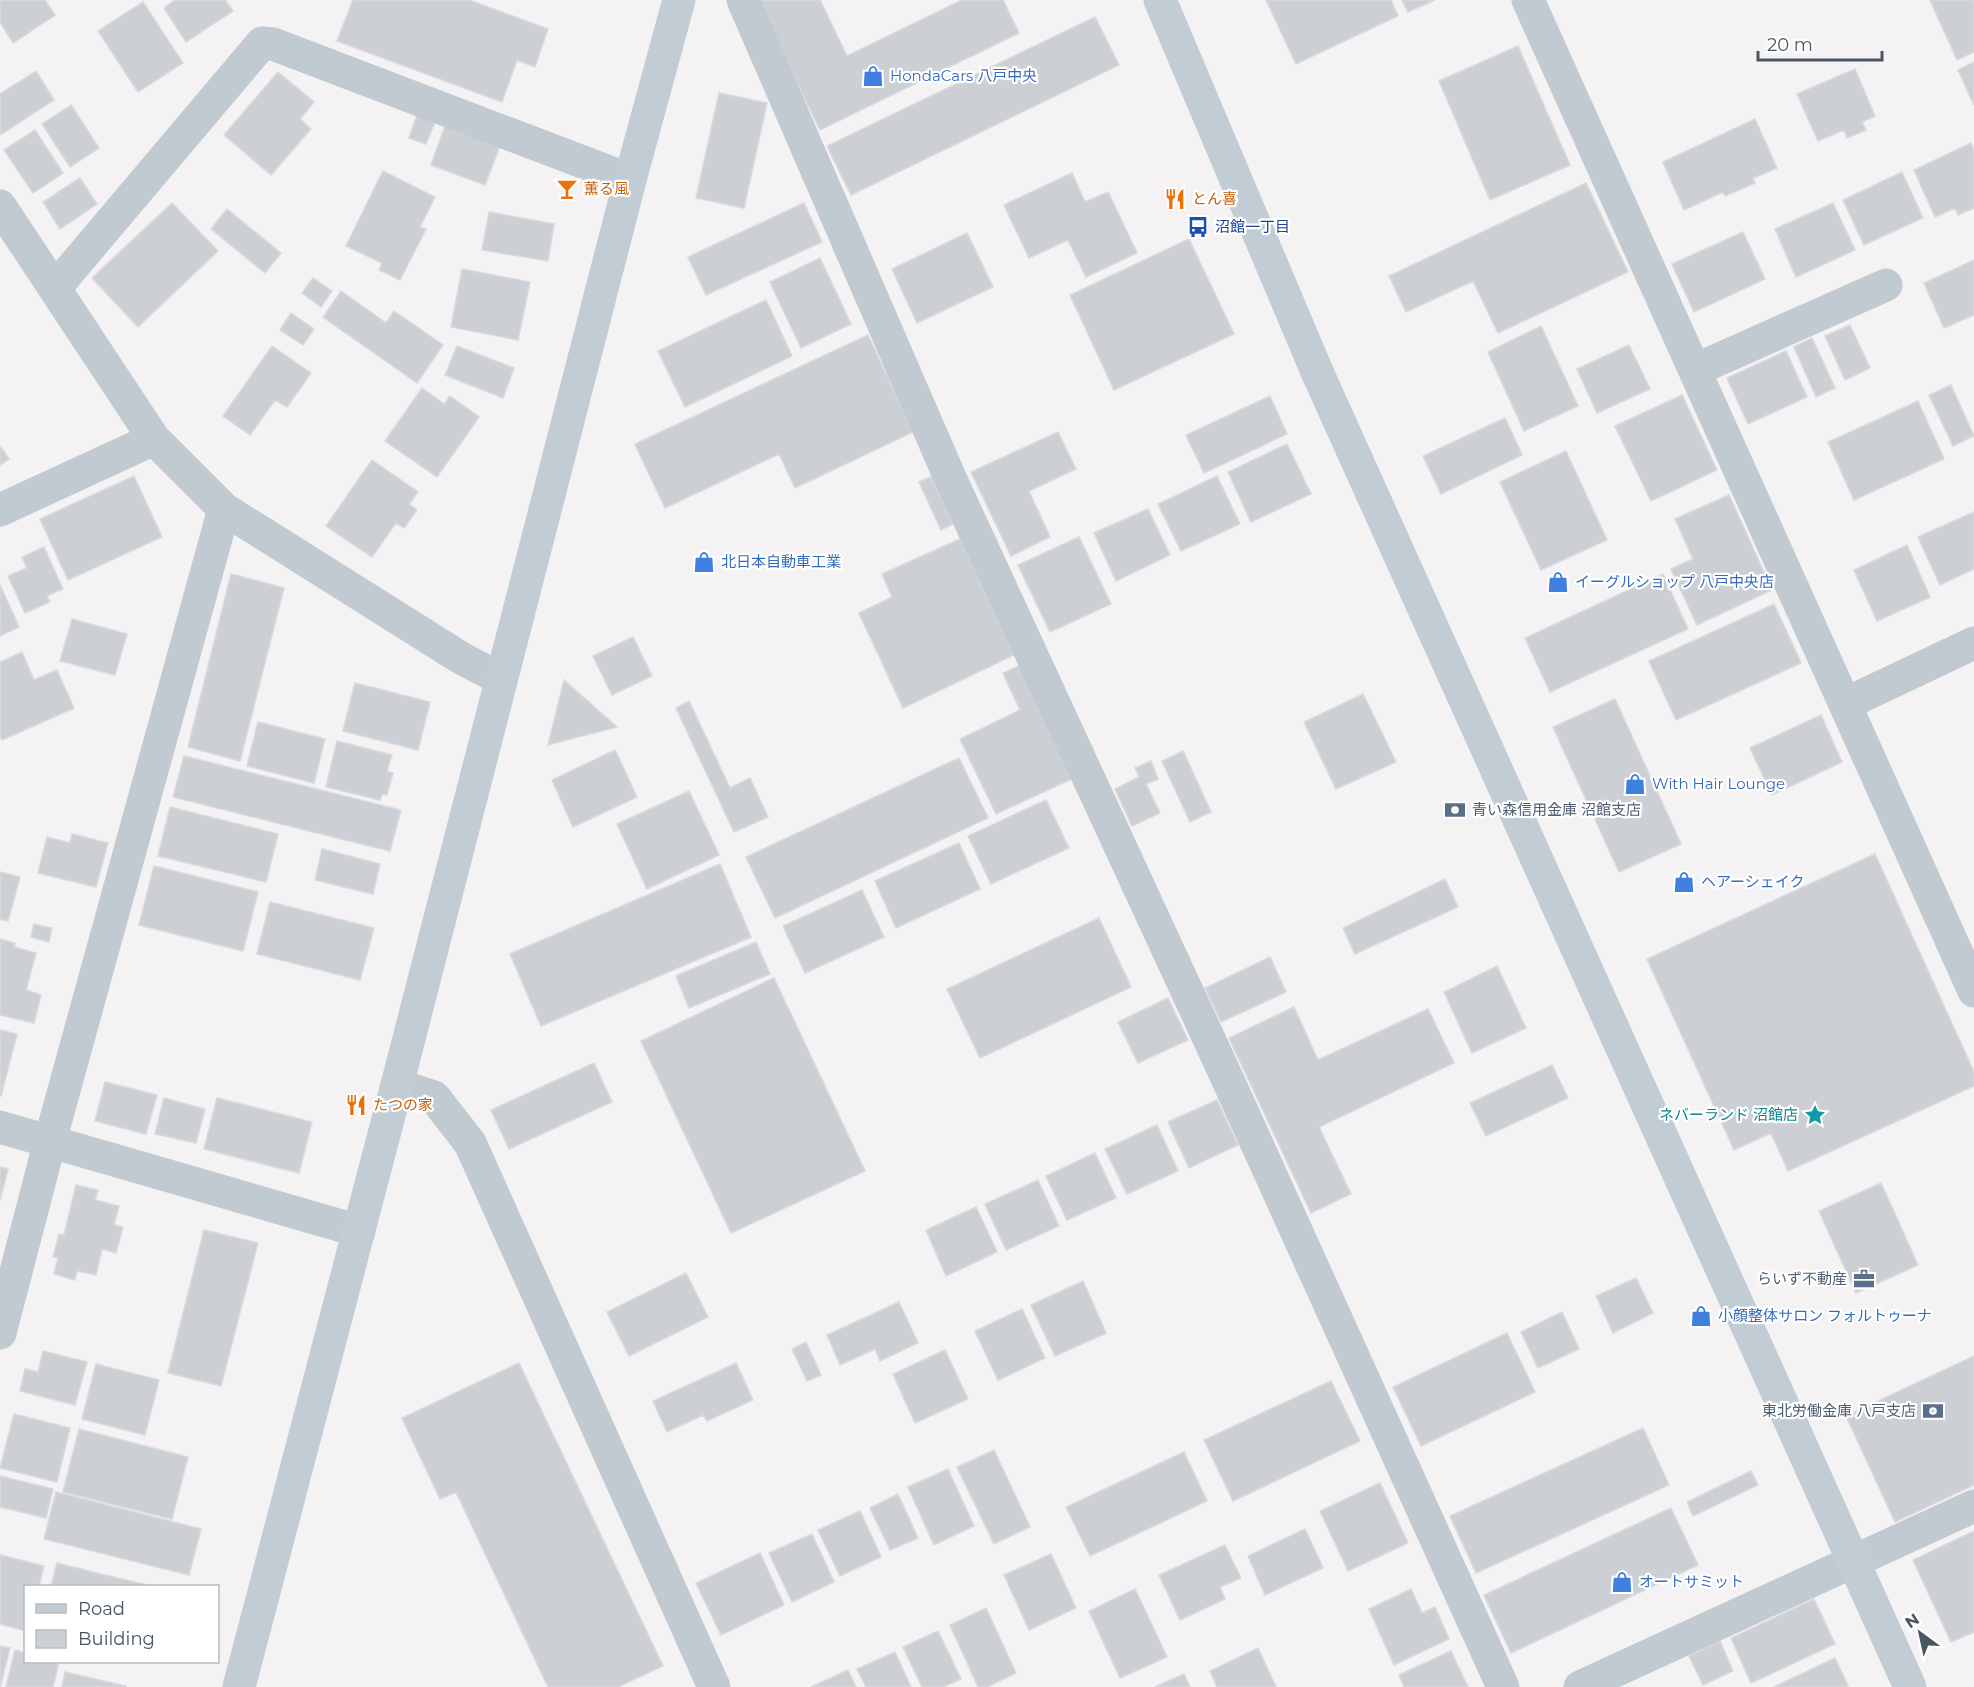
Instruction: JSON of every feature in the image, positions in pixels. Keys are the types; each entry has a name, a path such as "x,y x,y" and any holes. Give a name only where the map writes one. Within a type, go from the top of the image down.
{"street":[{"path":"239,1687 630,180 679,0"},
{"path":"743,0 951,480 1227,1078 1503,1687"},
{"path":"1160,0 1318,374 1852,1563 1910,1687"},
{"path":"1528,0 1974,991"},
{"path":"55,288 262,43 273,44 630,180"},
{"path":"0,206 154,439 224,509 461,658 501,679"},
{"path":"1695,370 1886,285"},
{"path":"0,510 154,439"},
{"path":"0,1333 50,1141 224,509"},
{"path":"1845,704 1974,643"},
{"path":"397,1085 434,1097 470,1143 714,1687"},
{"path":"0,1127 359,1231"},
{"path":"1580,1687 1974,1506"}],"building":[{"path":"0,0 45,0 55,15 13,43 0,22"},
{"path":"175,0 225,0 233,11 186,42 164,8"},
{"path":"353,0 469,0 548,29 535,67 517,60 502,102 337,41"},
{"name":"HondaCars 八戸中央","path":"756,0 820,0 847,56 962,0 1003,0 1019,33 820,130"},
{"path":"1266,0 1391,0 1398,16 1296,64"},
{"path":"1402,0 1435,0 1408,12"},
{"path":"1930,0 1974,0 1974,52 1957,60"},
{"path":"143,2 183,63 138,92 98,31"},
{"path":"1095,17 1119,65 851,195 827,146"},
{"path":"1518,46 1570,165 1490,200 1439,81"},
{"path":"1974,62 1974,105 1958,70"},
{"path":"1855,69 1875,116 1862,122 1866,130 1847,138 1844,130 1818,141 1797,94"},
{"path":"36,71 54,100 0,135 0,94"},
{"path":"278,72 314,102 300,119 311,129 271,175 224,135"},
{"path":"719,93 767,103 744,208 696,198"},
{"path":"71,105 99,148 70,167 42,124"},
{"path":"417,115 435,122 426,144 409,138"},
{"path":"1755,119 1777,168 1753,178 1755,183 1725,196 1723,192 1684,210 1663,162"},
{"path":"445,126 500,146 485,185 431,165"},
{"path":"35,130 63,173 33,193 4,150"},
{"path":"1971,143 1974,150 1974,208 1958,215 1955,208 1935,217 1914,170"},
{"path":"383,171 435,197 420,227 426,229 400,280 379,270 382,263 346,246"},
{"path":"1902,172 1923,218 1864,245 1843,200"},
{"path":"1072,173 1085,202 1108,192 1137,253 1086,277 1068,240 1029,258 1004,205"},
{"path":"80,178 97,204 60,229 43,202"},
{"path":"1586,183 1628,272 1498,333 1473,281 1406,312 1389,276"},
{"path":"172,203 218,251 138,327 92,278"},
{"path":"804,203 822,242 706,295 688,257"},
{"path":"1833,203 1855,250 1796,277 1775,229"},
{"path":"227,209 281,253 265,273 211,229"},
{"path":"489,212 554,224 548,261 482,250"},
{"path":"1743,232 1765,279 1694,312 1672,264"},
{"path":"967,233 993,287 917,323 892,269"},
{"path":"1189,239 1234,334 1114,390 1070,295"},
{"path":"820,258 851,324 801,348 770,282"},
{"path":"1974,260 1974,315 1944,328 1924,283"},
{"path":"462,269 530,282 518,340 451,327"},
{"path":"313,278 332,291 321,307 302,293"},
{"path":"341,291 386,323 394,311 443,345 417,383 323,317"},
{"path":"766,300 792,356 685,407 658,351"},
{"path":"291,313 314,329 303,345 280,330"},
{"path":"1850,325 1870,368 1845,380 1825,336"},
{"path":"1541,326 1578,406 1524,431 1488,352"},
{"path":"868,335 913,432 795,488 779,454 665,508 635,444"},
{"path":"1812,338 1835,388 1816,397 1794,347"},
{"path":"1629,345 1650,389 1597,413 1577,369"},
{"path":"272,346 311,373 287,407 275,400 250,435 223,416"},
{"path":"457,346 514,368 503,398 445,375"},
{"path":"1786,351 1807,397 1748,424 1727,378"},
{"path":"1951,385 1974,436 1953,446 1929,395"},
{"path":"422,388 444,404 450,396 479,417 437,477 385,441"},
{"path":"1682,395 1717,470 1651,501 1615,426"},
{"path":"1270,396 1287,434 1204,473 1186,435"},
{"path":"1918,401 1944,459 1854,500 1828,442"},
{"path":"1505,418 1522,455 1441,494 1423,456"},
{"path":"1058,432 1076,469 1029,491 1050,537 1011,556 971,472"},
{"path":"1287,444 1311,494 1251,522 1228,472"},
{"path":"0,446 9,459 0,465"},
{"path":"1566,451 1607,540 1541,570 1500,482"},
{"path":"372,460 418,492 409,504 417,510 404,528 396,523 372,557 326,526"},
{"path":"134,476 162,537 68,580 40,519"},
{"path":"1217,476 1240,524 1181,551 1158,504"},
{"path":"931,477 953,524 941,530 919,482"},
{"path":"1729,495 1772,590 1697,625 1671,569 1693,559 1675,519"},
{"path":"1148,509 1170,555 1116,581 1094,533"},
{"path":"1974,512 1974,569 1940,585 1918,537"},
{"path":"1079,537 1111,604 1050,632 1018,565"},
{"path":"960,539 1014,655 903,708 859,613 892,597 882,574"},
{"path":"1907,545 1930,597 1877,621 1854,570"},
{"path":"44,547 63,589 47,596 50,602 25,613 8,576 27,568 22,557"},
{"path":"231,574 284,588 240,761 188,747"},
{"path":"1663,574 1688,629 1550,692 1525,638"},
{"path":"0,585 19,627 0,636"},
{"path":"1774,604 1801,663 1676,720 1649,661"},
{"path":"72,619 127,634 115,675 60,661"},
{"path":"633,637 652,676 612,695 593,656"},
{"path":"22,652 34,680 57,670 74,708 2,740 0,736 0,662"},
{"path":"1023,664 1076,777 996,814 960,739 1020,710 1003,673"},
{"path":"564,680 617,727 548,745"},
{"path":"355,683 430,702 418,750 343,731"},
{"path":"1363,694 1396,762 1336,789 1304,722"},
{"path":"1615,699 1681,844 1619,872 1553,727"},
{"path":"689,701 730,788 750,778 768,817 734,832 676,708"},
{"path":"1821,715 1842,762 1772,795 1750,748"},
{"path":"258,722 325,739 314,783 247,766"},
{"path":"337,741 392,755 387,771 393,773 387,795 382,794 380,800 326,787"},
{"path":"615,750 637,797 573,827 552,780"},
{"path":"1183,751 1211,812 1190,822 1162,761"},
{"path":"184,756 401,810 390,851 173,797"},
{"path":"959,758 988,818 775,918 746,857"},
{"path":"1151,761 1158,779 1146,784 1160,813 1132,826 1115,789 1139,777 1135,768"},
{"path":"689,791 719,855 647,889 617,824"},
{"path":"1046,800 1069,848 991,884 968,836"},
{"path":"170,807 278,834 266,882 158,856"},
{"path":"72,834 108,843 96,887 38,873 47,837 70,843"},
{"path":"959,843 980,889 896,928 875,881"},
{"path":"322,849 380,864 373,894 315,880"},
{"path":"1875,854 1974,1072 1974,1086 1788,1171 1771,1133 1734,1150 1647,959"},
{"path":"720,864 751,937 541,1026 510,954"},
{"path":"154,866 258,892 243,951 139,925"},
{"path":"0,872 20,877 8,921 0,919"},
{"path":"1445,879 1458,907 1355,954 1343,928"},
{"path":"862,890 884,937 805,973 783,926"},
{"path":"270,902 374,928 360,980 257,954"},
{"path":"1099,918 1131,987 980,1058 947,989"},
{"path":"34,924 52,928 49,942 31,937"},
{"path":"0,939 15,943 14,947 36,953 26,990 41,995 34,1023 0,1015"},
{"path":"756,942 770,974 689,1008 676,976"},
{"path":"1270,957 1286,992 1221,1022 1205,988"},
{"path":"1497,966 1526,1028 1472,1053 1444,992"},
{"path":"774,978 865,1171 731,1233 641,1041"},
{"path":"1168,998 1188,1040 1138,1063 1118,1022"},
{"path":"1294,1007 1318,1060 1428,1009 1454,1063 1319,1127 1351,1194 1311,1213 1229,1038"},
{"path":"0,1030 17,1034 1,1096 0,1096"},
{"path":"594,1063 612,1102 509,1149 491,1110"},
{"path":"1552,1065 1568,1098 1486,1136 1470,1103"},
{"path":"105,1082 157,1095 146,1134 95,1121"},
{"path":"164,1098 205,1109 196,1143 155,1134"},
{"path":"217,1098 312,1122 299,1173 204,1149"},
{"path":"1217,1100 1238,1145 1189,1168 1168,1122"},
{"path":"1157,1125 1178,1171 1127,1194 1105,1149"},
{"path":"1095,1153 1116,1198 1067,1220 1046,1176"},
{"path":"0,1167 8,1169 0,1200"},
{"path":"1038,1180 1059,1226 1006,1250 985,1204"},
{"path":"1881,1183 1918,1265 1856,1293 1819,1211"},
{"path":"76,1185 98,1190 95,1200 119,1206 114,1225 123,1227 116,1253 102,1249 96,1275 77,1271 75,1280 54,1274 58,1258 53,1257 59,1234 64,1235"},
{"path":"976,1207 997,1252 946,1276 926,1230"},
{"path":"204,1230 258,1243 221,1386 168,1373"},
{"path":"686,1273 708,1317 629,1356 607,1312"},
{"path":"1636,1278 1653,1313 1613,1333 1596,1296"},
{"path":"1083,1281 1106,1333 1055,1356 1031,1305"},
{"path":"899,1302 918,1343 880,1361 875,1349 840,1365 827,1335"},
{"path":"1022,1309 1045,1358 998,1380 975,1331"},
{"path":"1562,1312 1579,1349 1538,1368 1521,1332"},
{"path":"1507,1333 1535,1392 1421,1446 1393,1387"},
{"path":"806,1342 821,1375 807,1381 792,1349"},
{"path":"945,1350 968,1399 915,1423 893,1374"},
{"path":"43,1351 87,1362 75,1405 20,1391 25,1369 38,1372"},
{"path":"1974,1356 1974,1485 1895,1522 1846,1416"},
{"path":"519,1363 663,1666 618,1687 548,1687 456,1492 440,1499 402,1418"},
{"path":"736,1363 753,1400 707,1421 703,1415 667,1432 653,1401"},
{"path":"96,1364 159,1380 145,1435 82,1419"},
{"path":"1331,1381 1360,1441 1233,1501 1204,1440"},
{"path":"14,1414 70,1428 57,1482 0,1468"},
{"path":"1643,1428 1669,1485 1476,1573 1450,1516"},
{"path":"79,1429 188,1457 172,1519 63,1492"},
{"path":"994,1450 1030,1527 994,1544 957,1467"},
{"path":"1184,1452 1207,1501 1090,1556 1066,1507"},
{"path":"948,1469 974,1526 934,1545 908,1487"},
{"path":"1751,1471 1758,1485 1693,1516 1687,1502"},
{"path":"0,1476 53,1489 46,1518 0,1507"},
{"path":"1380,1483 1408,1543 1348,1571 1320,1511"},
{"path":"56,1492 201,1529 189,1575 44,1539"},
{"path":"898,1494 918,1538 890,1550 870,1508"},
{"path":"1671,1508 1698,1565 1511,1653 1484,1595"},
{"path":"860,1511 881,1557 840,1576 818,1530"},
{"path":"1305,1529 1323,1568 1265,1595 1248,1556"},
{"path":"1974,1531 1974,1632 1951,1642 1913,1560"},
{"path":"812,1534 834,1582 792,1602 769,1553"},
{"path":"1225,1545 1241,1578 1220,1587 1225,1599 1180,1620 1159,1575"},
{"path":"760,1553 784,1605 721,1635 696,1583"},
{"path":"1051,1554 1076,1608 1029,1630 1004,1575"},
{"path":"0,1555 44,1566 39,1585 24,1585 24,1630 0,1624"},
{"path":"57,1563 148,1585 51,1585"},
{"path":"1135,1589 1167,1657 1120,1678 1089,1611"},
{"path":"1411,1589 1422,1613 1435,1607 1449,1639 1394,1665 1369,1609"},
{"path":"1814,1599 1835,1644 1751,1683 1731,1638"},
{"path":"986,1608 1016,1673 987,1687 978,1687 950,1625"},
{"path":"938,1631 961,1679 943,1687 922,1687 903,1647"},
{"path":"1720,1641 1733,1671 1703,1685 1689,1656"},
{"path":"0,1646 10,1648 0,1687"},
{"path":"1258,1648 1276,1687 1217,1687 1210,1671"},
{"path":"15,1650 24,1652 24,1663 59,1663 53,1687 6,1687"},
{"path":"1451,1651 1468,1687 1404,1687 1399,1675"},
{"path":"895,1652 911,1687 866,1687 857,1669"},
{"path":"1835,1658 1848,1686 1846,1687 1774,1687"},
{"path":"848,1670 856,1687 811,1687"},
{"path":"65,1672 126,1686 126,1687 62,1687"},
{"path":"1184,1674 1190,1687 1155,1687"}],"place":[{"name":"HondaCars 八戸中央","path":"873,76"},
{"name":"薫る風","path":"567,189"},
{"name":"とん喜","path":"1175,199"},
{"name":"沼館一丁目","path":"1198,227"},
{"name":"北日本自動車工業","path":"704,562"},
{"name":"イーグルショップ 八戸中央店","path":"1558,582"},
{"name":"With Hair Lounge","path":"1635,784"},
{"name":"青い森信用金庫 沼館支店","path":"1455,810"},
{"name":"ヘアーシェイク","path":"1684,882"},
{"name":"たつの家","path":"356,1105"},
{"name":"ネバーランド 沼館店","path":"1815,1115"},
{"name":"らいず不動産","path":"1864,1279"},
{"name":"小顔整体サロン フォルトゥーナ","path":"1701,1316"},
{"name":"東北労働金庫 八戸支店","path":"1933,1411"},
{"name":"オートサミット","path":"1622,1582"}]}
